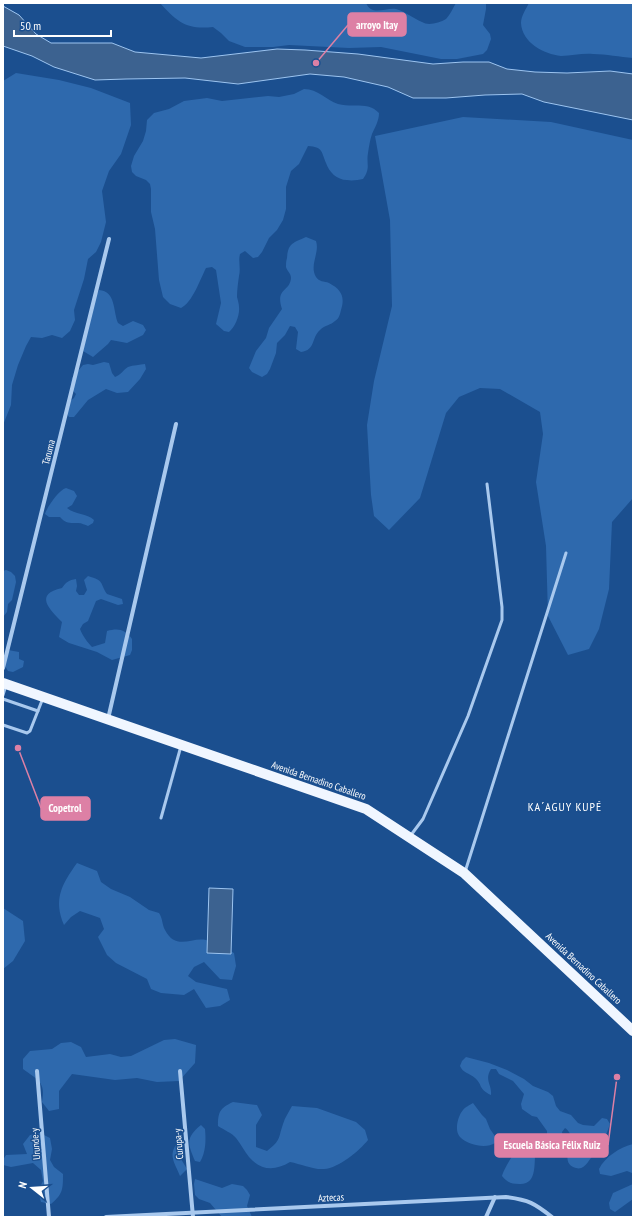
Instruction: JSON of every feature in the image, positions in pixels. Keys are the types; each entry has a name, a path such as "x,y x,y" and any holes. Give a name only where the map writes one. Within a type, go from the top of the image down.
{"main road":[{"name":"Avenida Bernadino Caballero","path":"5,683 366,809 464,873 633,1031"}],"street":[{"name":"Taruma","path":"3,668 109,239"},
{"path":"108,719 176,424"},
{"name":"Curupa-y","path":"180,1070 192,1214"},
{"name":"Urunde-y","path":"37,1071 49,1217"},
{"path":"486,1217 495,1197"},
{"name":"Aztecas","path":"106,1217 192,1214 495,1197 522,1199 535,1204 552,1217"}],"lane":[{"path":"410,837 423,819 468,716 502,620 502,607 487,484"},
{"path":"464,873 566,553"},
{"path":"3,695 5,683"},
{"path":"3,725 28,733 32,728 44,697"},
{"path":"3,699 38,711"},
{"path":"161,818 182,745"}],"shaded area":[{"path":"160,3 366,3 372,10 375,11 396,9 424,23 430,24 446,19 456,3 486,3 483,25 490,34 491,39 487,50 483,54 457,59 441,59 381,47 349,48 289,45 273,47 245,47 229,41 213,27 204,28 189,26 177,20"},
{"path":"529,3 633,3 633,58 603,54 561,56 541,50 530,42 522,30 522,18"},
{"path":"3,6 19,15 36,34 51,43 112,43 135,52 201,58 277,49 305,50 358,54 433,64 489,62 507,69 535,72 567,73 610,71 633,74 633,120 544,102 522,94 446,98 413,98 388,87 344,77 310,74 238,84 185,78 95,80 54,67 32,56 3,46"},
{"path":"16,73 59,80 91,88 130,103 131,125 121,154 109,171 102,191 106,222 101,242 96,252 88,259 84,279 74,310 75,320 70,331 62,338 52,335 42,338 31,337 18,365 12,385 11,405 3,425 3,81"},
{"path":"304,89 314,91 338,104 370,107 379,113 378,121 370,143 367,172 363,179 340,179 334,175 327,166 321,150 316,147 308,146 299,164 291,171 286,187 286,209 283,220 277,230 269,238 258,257 253,258 245,251 240,254 240,273 237,294 239,314 231,330 229,332 224,331 216,324 221,303 216,270 212,267 206,268 189,301 181,308 170,304 163,297 159,280 155,229 151,212 150,184 132,172 131,166 134,156 143,141 147,120 154,113 169,109 184,101 207,98 222,101 268,96 279,97 294,94"},
{"path":"463,117 551,122 633,140 633,498 612,522 609,589 599,629 589,649 568,655 548,616 546,546 536,482 543,434 540,412 500,389 480,388 459,397 446,413 420,498 389,530 374,516 371,495 367,425 374,381 392,306 390,220 375,136"},
{"path":"306,237 316,241 317,250 314,272 317,279 329,283 340,291 343,301 340,315 336,320 317,333 311,346 306,351 301,352 296,349 298,332 295,327 290,326 285,335 277,343 276,353 270,369 267,374 262,377 252,372 249,368 256,351 266,338 269,328 282,309 280,297 288,286 291,278 286,267 290,246"},
{"path":"99,290 104,291 111,298 118,323 123,326 133,321 143,325 146,330 143,335 127,343 111,340 93,357 83,351 93,302"},
{"path":"104,362 109,363 115,377 130,366 145,364 146,369 140,379 128,392 117,393 106,389 88,400 74,417 69,417 66,412 69,402 76,394 72,390 72,378 83,365 93,365"},
{"path":"66,488 74,491 77,496 72,505 67,508 91,518 94,520 93,523 88,526 79,523 68,523 60,517 49,517 45,514 54,499 63,489"},
{"path":"6,570 15,576 16,582 12,600 8,604 7,612 3,617 3,571"},
{"path":"88,576 101,582 107,594 122,599 123,604 118,605 101,599 96,601 88,621 83,624 80,629 82,634 92,647 105,643 107,631 124,631 132,639 132,650 130,655 112,660 97,652 69,643 59,637 62,622 49,607 46,598 48,594 62,588 71,580 76,579 76,591 79,595 84,595 87,590 84,580"},
{"path":"8,650 19,652 19,659 24,661 23,667 13,672 8,671 5,666"},
{"path":"77,863 97,871 101,882 111,889 130,897 149,910 159,913 165,930 174,940 184,942 206,940 234,953 236,966 232,980 220,979 204,962 194,967 188,976 196,982 227,989 230,1000 220,1006 206,1008 194,989 184,995 161,993 151,989 147,979 116,963 107,955 98,937 104,929 100,918 80,911 71,917 64,925 59,907 59,899 63,885"},
{"path":"209,888 233,889 231,954 207,953"},
{"path":"3,908 23,921 25,941 13,961 3,969"},
{"path":"175,1039 196,1045 195,1063 179,1081 157,1082 137,1078 115,1080 72,1074 59,1091 59,1109 49,1111 42,1102 43,1090 40,1082 23,1069 23,1059 30,1051 52,1049 61,1043 71,1042 81,1047 86,1057 110,1054 121,1057 131,1056 164,1040"},
{"path":"466,1057 489,1063 507,1070 524,1079 533,1086 548,1092 553,1096 556,1106 560,1111 571,1115 578,1123 594,1126 602,1118 607,1119 610,1124 601,1145 582,1168 571,1166 568,1155 571,1137 565,1128 562,1132 562,1139 557,1146 546,1143 536,1148 534,1171 530,1181 519,1184 507,1181 502,1176 503,1173 519,1146 525,1141 547,1137 547,1131 537,1117 532,1116 522,1109 521,1104 524,1094 513,1081 499,1074 496,1069 491,1069 488,1079 491,1095 482,1089 475,1078 464,1072 461,1068 460,1066 462,1061"},
{"path":"233,1102 257,1105 262,1115 256,1125 256,1147 267,1151 278,1139 284,1121 292,1106 317,1108 356,1122 365,1130 368,1140 348,1158 330,1168 316,1169 290,1162 274,1168 263,1167 258,1165 249,1157 234,1136 218,1126 219,1114 225,1106"},
{"path":"473,1103 486,1119 490,1129 497,1139 495,1143 491,1145 482,1146 472,1144 463,1140 458,1134 457,1123 461,1113 466,1107"},
{"path":"201,1125 205,1129 205,1142 200,1162 195,1161 189,1142 192,1134"},
{"path":"40,1133 50,1138 52,1149 50,1160 54,1167 63,1174 62,1191 51,1204 41,1202 38,1191 43,1181 41,1170 33,1163 11,1167 3,1165 3,1160 6,1155 27,1154 23,1144 30,1135"},
{"path":"633,1144 633,1175 627,1171 611,1176 600,1174 599,1169 605,1160 618,1150"},
{"path":"176,1145 181,1159 187,1169 180,1176 173,1157"},
{"path":"195,1179 222,1188 232,1184 243,1186 250,1195 247,1206 252,1217 222,1217 210,1203 199,1199 195,1195"},
{"path":"633,1184 633,1199 615,1212 610,1209 609,1203 613,1193"}],"place":[{"name":"arroyo Itay","path":"316,63"},
{"name":"Copetrol","path":"18,748"},
{"name":"Escuela Básica Félix Ruiz","path":"617,1077"}],"district":[{"name":"KA´AGUY KUPÉ","path":"565,807"}]}
